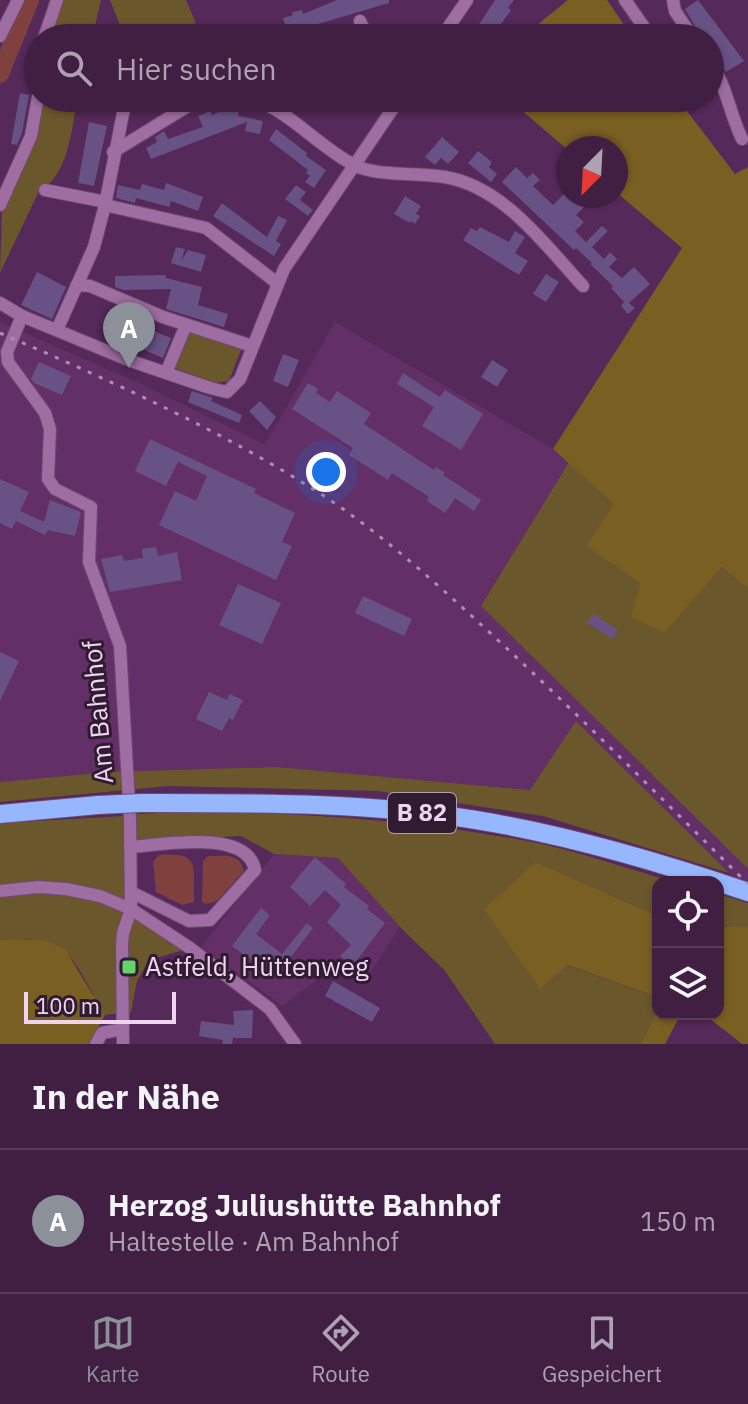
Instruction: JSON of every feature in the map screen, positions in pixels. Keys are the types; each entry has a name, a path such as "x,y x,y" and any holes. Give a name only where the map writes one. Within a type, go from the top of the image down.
{"highway":[{"name":"B 82","path":"0,814 141,803 301,803 476,820 548,835 748,892"}],"street":[{"path":"0,36 18,0"},
{"path":"49,24 57,0"},
{"path":"451,24 467,0"},
{"path":"625,0 642,24"},
{"path":"673,0 675,11 684,24"},
{"path":"724,89 731,116 742,139"},
{"path":"0,205 31,136 35,112"},
{"path":"57,330 94,247 106,204 123,112"},
{"path":"113,152 178,112"},
{"path":"279,112 354,165 446,177 484,193 527,225 583,286"},
{"path":"0,303 22,316 166,373 227,392 240,379 277,283 390,112"},
{"path":"45,190 206,228 277,283"},
{"path":"77,285 90,286 186,325 252,346"},
{"name":"Am Bahnhof","path":"22,316 7,352 8,362 45,413 50,429 48,479 55,489 91,507 89,562 120,646 131,892 131,909 122,945 123,1044"},
{"path":"166,373 186,325"},
{"path":"130,847 191,843 234,845 251,858 255,870 210,920 204,922 189,921 131,892"},
{"path":"0,891 38,887 66,889 100,896 131,909 190,948 270,1009 295,1044"},
{"path":"96,1044 102,1033 123,1029"}],"shaded area":[{"path":"62,0 101,0 95,24 53,24"},
{"path":"110,0 186,0 196,23 193,24 119,24"},
{"path":"568,0 607,0 623,24 538,24"},
{"path":"35,112 75,112 62,164 48,185 38,193 0,273 2,209"},
{"path":"523,112 688,112 735,174 748,167 748,589 722,567 665,633 631,617 641,583 586,546 614,504 553,449 682,248 628,202 628,136 556,136 556,140"},
{"path":"0,322 152,389 265,445 335,322 553,449 569,462 481,606 748,869 748,892 576,721 530,790 277,767 108,772 0,782"},
{"path":"189,331 242,347 229,381 215,383 175,368"},
{"path":"569,462 614,504 641,583 665,633 722,567 748,589 748,869 481,606"},
{"path":"576,721 729,873 543,816 377,791 168,786 0,802 0,782 108,772 277,767 530,790"},
{"path":"201,811 288,814 417,824 546,845 654,876 652,913 536,862 541,988 566,965 652,995 653,1020 641,1044 495,1044 445,971 400,927 338,858 274,854 241,836 137,842 136,814"},
{"path":"124,816 126,912 187,949 149,960 137,981 131,1012 105,1015 77,965 57,946 24,939 0,940 0,823"},
{"path":"274,854 338,858 400,927 366,979 335,966 283,1006 201,947"},
{"path":"159,855 189,859 194,871 194,902 182,905 156,892 153,862"},
{"path":"208,856 235,858 244,871 217,901 206,904 202,902 203,861"},
{"path":"536,862 652,913 652,995 567,965 540,989 484,909"},
{"path":"724,896 748,903 748,927 724,927"},
{"path":"724,927 748,927 748,1044 742,1044 712,1020 724,1020"},
{"path":"0,940 44,940 65,949 105,1015 89,1044 0,1044"},
{"path":"653,1020 678,1020 665,1044 641,1044"}],"building":[{"path":"337,0 389,0 389,3 318,24 285,24 283,18 293,15 292,12 302,10 303,14"},
{"path":"495,0 514,0 501,24 479,24"},
{"path":"698,0 716,24 694,24 685,9"},
{"path":"724,34 744,61 726,72 724,69"},
{"path":"20,93 24,94 26,112 17,145 11,144"},
{"path":"208,112 212,115 238,112 238,116 263,121 260,134 245,131 247,122 151,159 146,148 157,142 155,137 164,131 168,139 203,127 198,116"},
{"path":"89,122 107,126 94,186 78,183"},
{"path":"276,129 326,170 314,188 305,182 310,176 306,173 308,170 269,140"},
{"path":"442,137 459,152 448,164 441,158 435,165 425,157"},
{"path":"478,151 492,162 489,167 497,174 491,182 468,163"},
{"path":"516,167 527,178 533,173 540,180 533,186 553,205 556,202 556,208 583,208 576,215 584,222 575,231 586,242 602,226 608,231 592,247 604,259 610,252 617,259 609,267 622,278 634,267 650,284 629,303 635,308 628,314 621,306 624,302 611,288 613,286 592,263 502,182"},
{"path":"166,183 203,197 198,211 171,201 169,207 136,198 135,203 116,198 118,185 140,190 142,184 164,190"},
{"path":"296,185 306,192 300,200 313,210 308,216 285,199"},
{"path":"405,196 421,206 415,224 394,214"},
{"path":"222,203 267,237 278,216 287,220 276,241 281,244 274,256 213,216"},
{"path":"480,227 509,242 515,231 525,237 515,253 528,261 519,275 463,240 471,228 477,231"},
{"path":"176,247 185,249 181,261 188,250 206,255 201,272 171,263"},
{"path":"37,272 66,287 52,319 21,305"},
{"path":"546,274 559,282 546,302 533,294"},
{"path":"166,275 166,278 202,287 198,305 228,314 224,327 166,309 171,289 123,290 115,287 115,276"},
{"path":"134,323 171,338 163,358 126,342"},
{"path":"283,354 299,360 288,387 273,381"},
{"path":"492,360 508,370 497,387 481,377"},
{"path":"39,362 71,376 62,395 31,379"},
{"path":"403,373 440,397 445,390 483,414 461,450 422,426 434,407 397,384"},
{"path":"308,383 330,402 337,391 371,413 364,424 434,470 436,467 481,500 474,511 455,498 445,513 427,501 429,497 392,473 388,480 349,455 353,448 292,409"},
{"path":"192,391 213,398 211,401 242,415 239,423 188,402"},
{"path":"260,401 276,417 267,430 249,411"},
{"path":"150,439 256,489 254,493 295,513 282,542 292,546 276,580 159,525 175,491 196,501 207,476 178,462 166,486 135,471"},
{"path":"0,479 29,492 20,511 44,522 50,500 81,512 75,536 48,530 45,535 16,521 12,529 0,523"},
{"path":"156,547 158,556 177,552 182,580 110,592 101,559 122,555 124,561 143,558 142,549"},
{"path":"238,584 281,603 262,644 219,625"},
{"path":"363,596 412,619 404,636 355,613"},
{"path":"593,614 618,630 613,639 587,623"},
{"path":"0,652 19,661 0,701"},
{"path":"209,692 227,700 230,694 243,700 233,720 229,718 222,731 196,719"},
{"path":"315,857 385,923 355,963 340,956 351,945 327,922 341,905 325,890 310,906 290,887"},
{"path":"261,908 270,915 256,934 282,954 307,923 313,928 275,978 232,946"},
{"path":"333,981 380,1008 372,1022 325,996"},
{"path":"253,1010 252,1038 233,1038 232,1044 222,1044 223,1040 199,1036 201,1021 234,1025 233,1011"}],"waterway":[{"path":"0,74 30,0"}],"railway":[{"path":"0,333 206,429 286,472 346,511 409,560 488,631 748,884"}],"place":[{"name":"Herzog Juliushütte Bahnhof","path":"129,368"},
{"name":"Astfeld, Hüttenweg","path":"129,967"}]}
